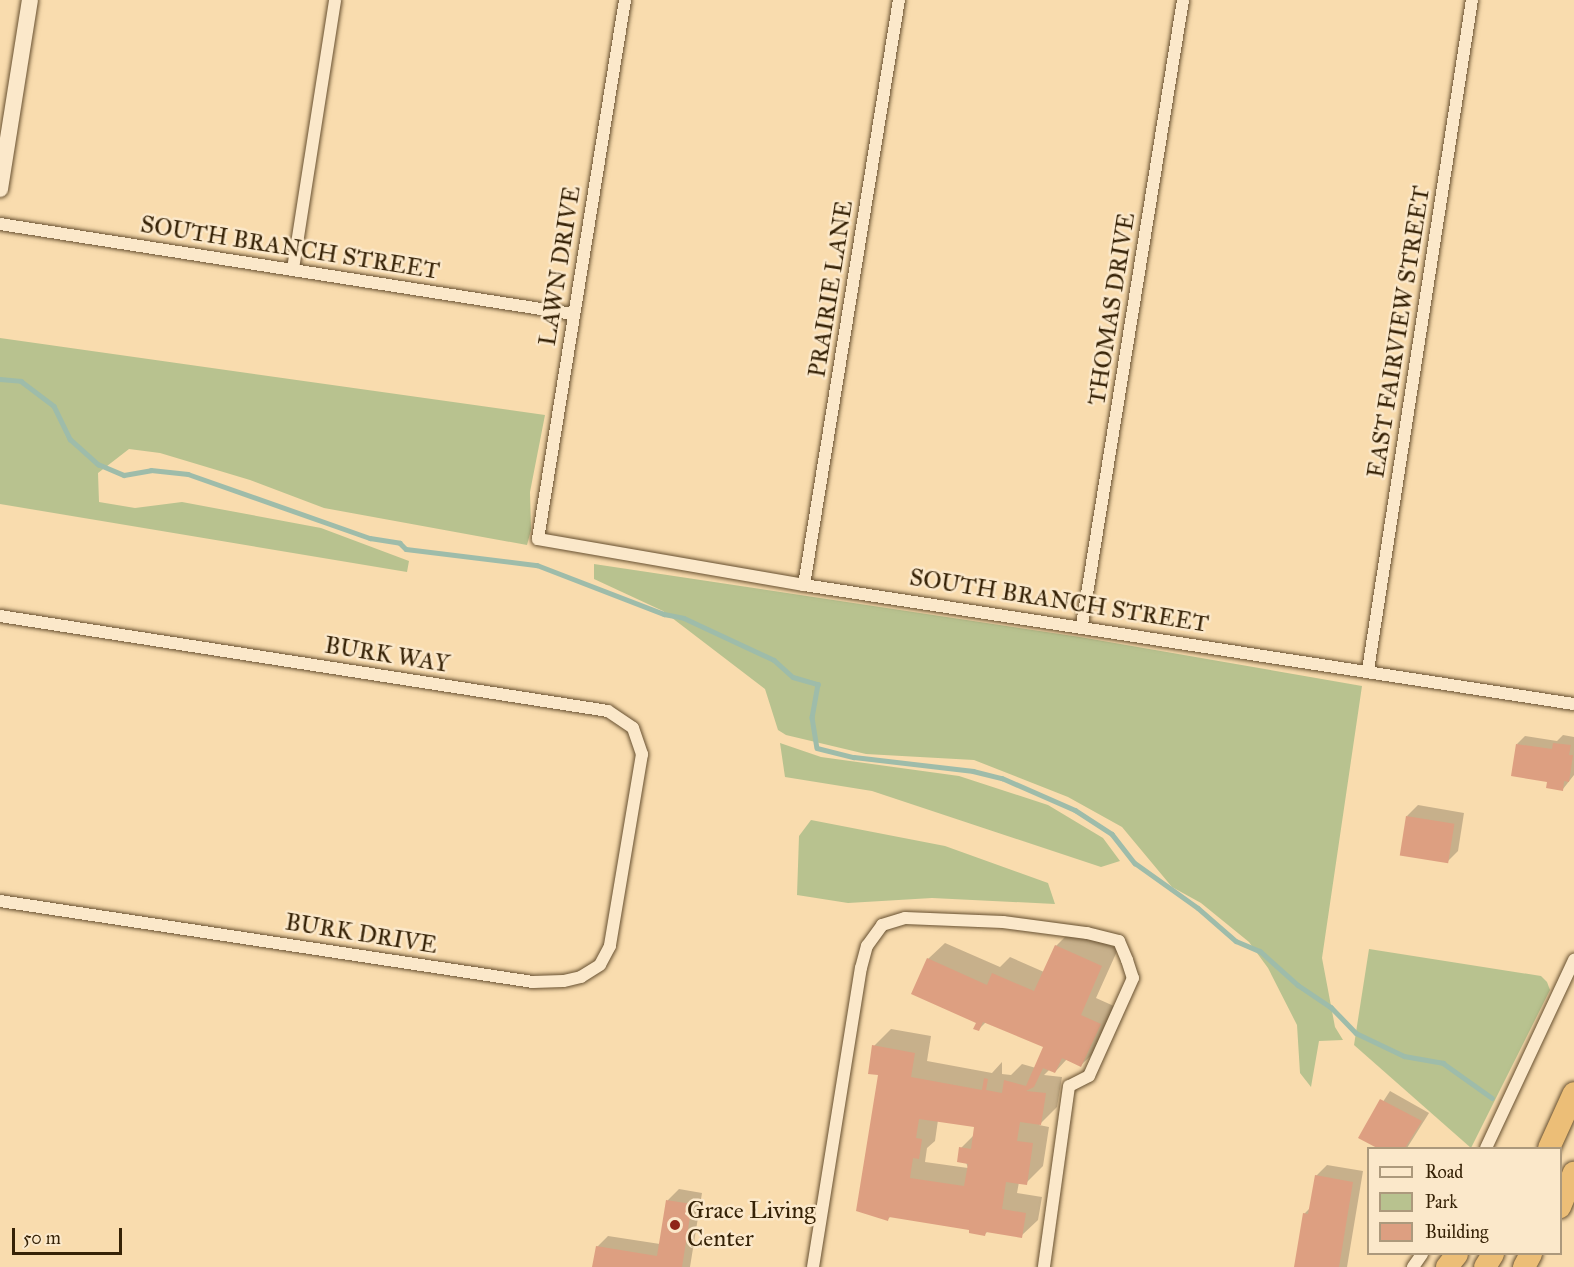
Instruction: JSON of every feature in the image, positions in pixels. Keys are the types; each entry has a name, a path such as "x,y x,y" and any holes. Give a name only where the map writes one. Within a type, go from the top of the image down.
{"highway":[{"path":"1549,1147 1574,1093"},
{"path":"1562,1194 1574,1173"},
{"path":"1562,1201 1574,1173"},
{"path":"1447,1267 1456,1255"}],"main road":[{"path":"0,189 30,0"}],"street":[{"path":"293,270 335,0"},
{"name":"LAWN DRIVE","path":"538,539 625,0"},
{"name":"PRAIRIE LANE","path":"804,585 899,0"},
{"name":"THOMAS DRIVE","path":"1082,625 1183,0"},
{"name":"EAST FAIRVIEW STREET","path":"1368,670 1472,0"},
{"name":"SOUTH BRANCH STREET","path":"0,224 573,314"},
{"name":"SOUTH BRANCH STREET","path":"538,539 804,585 1082,625 1574,704"},
{"name":"BURK WAY","path":"0,616 608,711 633,728 642,754 628,856"},
{"name":"BURK DRIVE","path":"0,901 533,982 564,981 581,977 600,965 610,946 628,856"},
{"path":"813,1267 849,1037 867,946 882,925 905,918 1003,922 1119,941 1133,978 1089,1076 1069,1086 1044,1267"},
{"path":"1487,1147 1538,1045 1574,960"}],"green space":[{"path":"0,338 545,415 530,492 531,530 527,545 324,508 250,480 160,453 129,449 98,473 99,502 135,508 182,502 321,528 409,561 407,572 0,504"},
{"path":"594,564 1080,637 1362,686 1322,958 1335,1027 1343,1040 1319,1041 1311,1087 1300,1073 1297,1025 1268,968 1249,942 1201,903 1172,887 1122,827 1068,797 974,760 866,754 786,735 778,730 765,689 663,611 594,579"},
{"path":"780,743 821,757 959,776 1048,805 1103,838 1120,861 1101,867 872,791 785,777"},
{"path":"811,820 945,846 1048,883 1055,904 932,898 848,903 797,895 799,836"},
{"path":"1369,949 1541,976 1547,982 1550,990 1472,1147 1354,1045"}],"building":[{"path":"1553,743 1571,745 1569,755 1573,755 1569,782 1564,781 1563,791 1546,788 1547,782 1511,776 1516,744 1552,749"},
{"path":"1406,816 1454,824 1448,863 1400,856"},
{"path":"1055,945 1102,966 1081,1015 1101,1024 1081,1067 1062,1058 1055,1073 1043,1068 1034,1087 1026,1091 1046,1093 1041,1125 1020,1122 1017,1141 1033,1143 1027,1185 1006,1182 1002,1209 1026,1213 1022,1238 986,1232 985,1236 969,1233 969,1230 889,1217 888,1221 856,1211 878,1075 868,1074 872,1045 915,1053 911,1077 982,1090 984,1078 988,1079 986,1090 1002,1093 1004,1080 1026,1086 1043,1047 983,1022 979,1031 973,1029 976,1023 911,994 927,958 987,985 992,973 1034,991","holes":["919,1119 974,1127 971,1149 959,1147 957,1162 968,1164 964,1186 910,1178 913,1158 919,1159 922,1139 916,1138"]},
{"path":"1380,1099 1422,1121 1406,1147 1375,1147 1358,1138"},
{"path":"1315,1175 1353,1182 1339,1267 1294,1267 1303,1213 1308,1214"},
{"name":"Grace Living Center","path":"666,1200 692,1204 682,1267 592,1267 596,1246 657,1256"}],"waterway":[{"path":"0,379 21,381 54,406 70,439 98,464 124,475 151,470 188,474 370,538 400,543 406,549 537,565 664,614 684,618 774,660 793,677 818,684 812,717 817,748 854,757 973,771 1002,778 1075,810 1112,834 1135,863 1198,908 1236,941 1260,951 1298,985 1331,1007 1356,1033 1404,1056 1443,1063 1492,1098"}],"place":[{"name":"Grace Living Center","path":"675,1225"}]}
